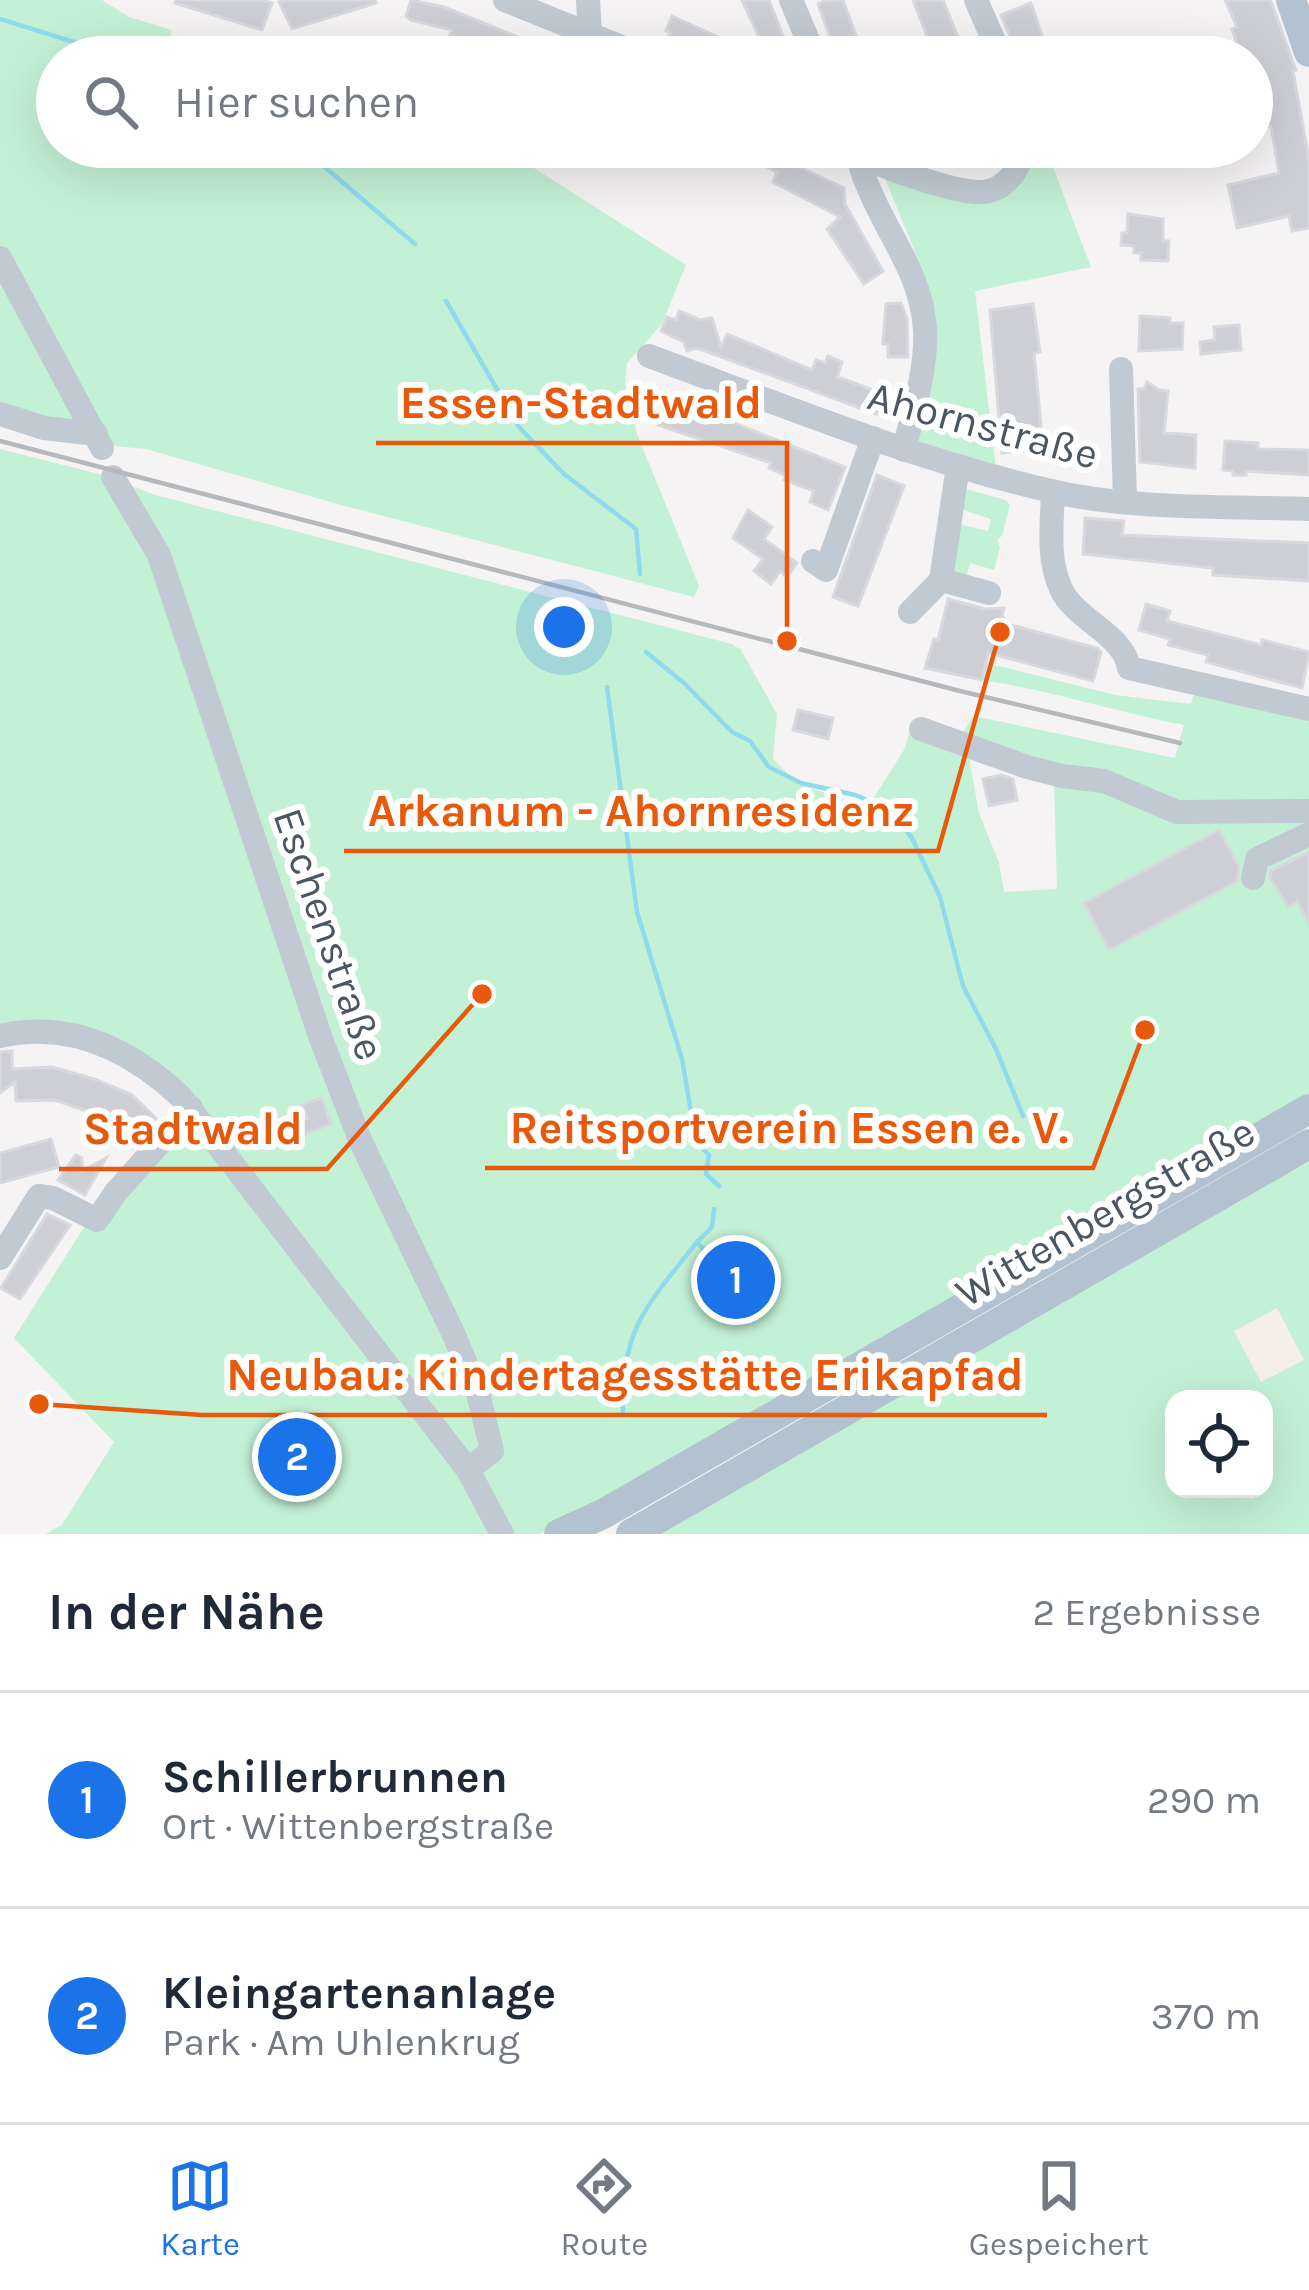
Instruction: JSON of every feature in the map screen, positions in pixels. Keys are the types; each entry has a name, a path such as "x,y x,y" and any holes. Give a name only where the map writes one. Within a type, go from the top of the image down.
{"main road":[{"name":"Wittenbergstraße","path":"559,1534 623,1502 1309,1109"},
{"name":"Wittenbergstraße","path":"631,1534 1309,1144"}],"street":[{"path":"505,0 590,35 588,0"},
{"path":"790,0 806,36"},
{"path":"976,0 992,36"},
{"path":"859,168 914,272 922,303 923,367 904,450"},
{"path":"890,168 982,192 999,188 1016,168"},
{"path":"0,258 99,441 0,414"},
{"name":"Ahornstraße","path":"649,356 904,450 1053,492 1309,509"},
{"path":"1121,369 1125,500"},
{"path":"814,561 826,570 873,438"},
{"path":"910,612 940,580 958,466"},
{"name":"Eschenstraße","path":"113,477 166,573 284,932 360,1140 478,1393 493,1447 468,1470"},
{"path":"1053,492 1052,548 1060,587 1070,604 1123,650 1129,668 1309,709"},
{"path":"940,580 989,592"},
{"path":"921,728 1027,767 1104,781 1177,812 1309,811"},
{"path":"1253,878 1257,859 1309,834"},
{"path":"0,1036 27,1030 74,1033 154,1071 191,1108 468,1470 502,1534"},
{"path":"0,1258 38,1196 53,1198 97,1220 191,1108"}],"green space":[{"path":"0,0 102,0 129,17 172,30 171,36 36,36 36,168 534,168 686,265 662,324 627,363 625,384 637,434 699,586 694,597 146,449 113,446 74,425 0,405"},
{"path":"1017,168 1053,168 1091,267 975,291 996,469 911,443 936,364 923,271 881,169 963,187"},
{"path":"0,449 103,475 155,495 732,644 741,650 777,714 773,759 798,784 868,807 904,750 914,719 962,734 973,716 1175,758 1184,725 981,680 986,663 1115,695 1191,704 1195,689 1309,720 1309,1094 687,1456 540,1534 45,1534 62,1525 114,1442 14,1338 86,1224 196,1105 138,1051 0,1027","holes":["968,752 1054,783 1057,889 1004,892 999,863 979,813"]},
{"path":"966,489 1010,505 997,539 1000,547 994,570 970,563 966,577 952,572 958,524 988,531 991,519 960,509"},
{"path":"1309,1162 1309,1534 660,1534 1078,1287"}],"sand":[{"path":"1277,1308 1304,1360 1261,1382 1234,1331"}],"building":[{"path":"176,0 262,0 272,3 262,30"},
{"path":"411,0 444,7 516,36 452,36 452,30 406,16"},
{"path":"742,0 769,0 783,36 758,36"},
{"path":"843,0 856,36 830,36 818,4"},
{"path":"913,0 943,0 958,36 927,36"},
{"path":"1225,0 1270,0 1296,70 1309,160 1309,228 1292,231 1289,216 1237,228 1228,185 1279,173 1273,138 1273,36 1234,36 1232,29 1237,27"},
{"path":"279,2 376,3 292,29"},
{"path":"1031,3 1042,36 1010,36 1001,15"},
{"path":"672,16 716,36 669,36 666,31"},
{"path":"769,168 801,168 844,188 845,204 883,271 864,284 827,229 840,217 773,182 777,172"},
{"path":"1128,214 1163,219 1168,261 1141,260 1134,246 1121,245"},
{"path":"901,303 907,319 908,357 888,357 888,344 883,344 886,304"},
{"path":"1033,304 1040,352 1034,353 1043,447 1002,453 990,310"},
{"path":"679,311 700,320 712,318 721,348 727,334 812,370 816,360 825,363 828,356 842,362 837,377 895,398 887,418 697,348 687,351 684,342 661,331 667,317 676,320"},
{"path":"1140,316 1183,323 1182,349 1139,351"},
{"path":"1239,325 1241,350 1201,354 1200,342 1215,340 1214,327"},
{"path":"1147,382 1168,391 1164,433 1196,435 1195,468 1140,462 1138,389 1144,389"},
{"path":"668,397 845,467 828,510 810,502 814,491 784,480 786,476 769,468 771,463 658,425"},
{"path":"1225,441 1258,443 1258,449 1309,450 1309,475 1246,471 1246,475 1233,475 1223,470"},
{"path":"877,475 904,486 858,606 833,597"},
{"path":"748,510 772,527 764,539 797,563 787,577 780,571 771,584 754,571 763,559 733,538"},
{"path":"1085,518 1124,521 1122,535 1309,543 1309,581 1213,575 1213,568 1083,554"},
{"path":"948,599 985,609 1004,608 1007,624 1097,648 1101,652 1093,681 988,653 982,680 925,668"},
{"path":"1146,604 1170,611 1167,621 1309,652 1302,688 1206,662 1208,655 1168,645 1170,639 1139,630"},
{"path":"798,710 833,718 828,739 793,730"},
{"path":"1001,775 1013,779 1017,800 989,806 983,779"},
{"path":"1219,830 1239,867 1237,881 1109,950 1084,903"},
{"path":"1309,852 1309,924 1297,902 1288,907 1270,877 1271,871"},
{"path":"12,1051 12,1069 52,1067 94,1079 131,1094 158,1120 133,1148 132,1141 109,1119 55,1100 16,1101 15,1082 0,1093 0,1052"},
{"path":"322,1098 331,1124 300,1136 295,1122 307,1118 302,1105"},
{"path":"51,1139 59,1167 0,1183 0,1153"},
{"path":"76,1155 82,1158 82,1171 106,1158 85,1195 58,1180"},
{"path":"47,1214 70,1225 20,1299 1,1288"}],"waterway":[{"path":"0,19 55,36"},
{"path":"326,168 415,244"},
{"path":"446,301 519,427 564,474 636,529 640,574"},
{"path":"646,652 732,732 750,741 769,767 801,783 855,795 884,807 897,819 912,838 940,897 963,986 1023,1116"},
{"path":"607,687 637,912 682,1059 696,1142 709,1155 706,1174 719,1186"},
{"path":"714,1209 712,1227 697,1242 715,1263"},
{"path":"623,1412 632,1338 652,1301 697,1242"}],"railway":[{"path":"0,441 960,691 1180,743"}],"place":[{"name":"Arkanum - Ahornresidenz","path":"1000,632"},
{"name":"Essen-Stadtwald","path":"787,641"},
{"name":"Stadtwald","path":"482,994"},
{"name":"Reitsportverein Essen e. V.","path":"1145,1030"},
{"name":"Schillerbrunnen","path":"736,1280"},
{"name":"Neubau: Kindertagesstätte Erikapfad","path":"39,1404"},
{"name":"Kleingartenanlage","path":"297,1457"}]}
